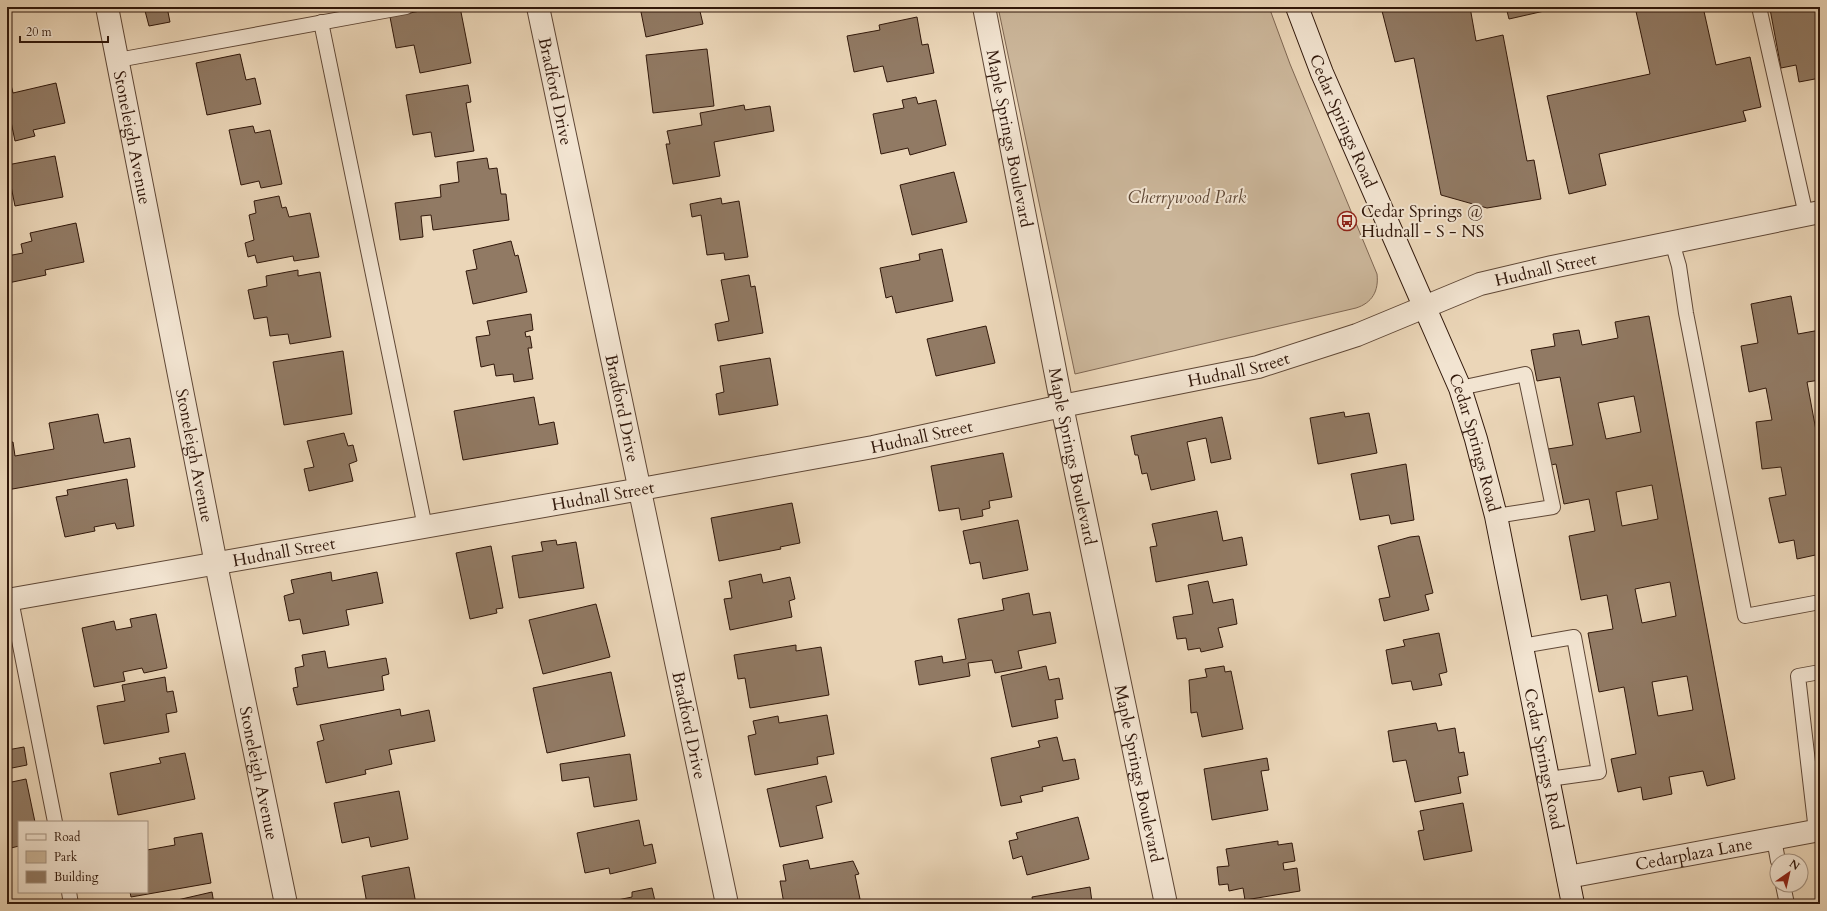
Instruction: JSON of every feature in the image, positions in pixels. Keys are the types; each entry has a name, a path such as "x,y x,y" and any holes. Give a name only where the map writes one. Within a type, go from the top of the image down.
{"street":[{"name":"Stoneleigh Avenue","path":"107,7 216,564 286,904"},
{"name":"Bradford Drive","path":"538,7 727,904"},
{"name":"Maple Springs Boulevard","path":"984,7 1062,406 1166,904"},
{"name":"Cedar Springs Road","path":"1297,7 1322,72 1460,388 1476,439 1496,516 1573,904"},
{"name":"Hudnall Street","path":"9,600 873,447 1062,406 1258,367 1357,334 1480,284 1813,213"},
{"name":"Cedarplaza Lane","path":"1568,877 1818,830"}],"lane":[{"path":"118,60 406,7"},
{"path":"1759,7 1813,213"},
{"path":"321,22 425,527"},
{"path":"1672,242 1679,266 1686,313 1745,616 1820,602"},
{"path":"1460,388 1526,374 1552,508 1496,516"},
{"path":"9,600 55,821"},
{"path":"1522,646 1574,637 1598,772 1549,779"},
{"path":"1818,830 1798,676 1820,672"},
{"path":"1774,839 1777,853"},
{"path":"69,893 71,904"},
{"path":"1785,893 1787,904"}],"green space":[{"name":"Cherrywood Park","path":"998,7 1269,7 1290,64 1377,274 1377,286 1370,300 1362,306 1356,308 1075,374"}],"building":[{"path":"144,7 167,7 170,22 149,26"},
{"path":"440,7 460,7 471,63 420,73 414,45 396,48 390,17"},
{"path":"640,7 699,7 703,24 646,37"},
{"path":"1381,7 1470,7 1476,41 1503,35 1527,161 1534,160 1541,199 1487,208 1441,195 1414,58 1395,62"},
{"path":"1506,7 1562,7 1509,19"},
{"path":"1635,7 1703,7 1716,65 1750,57 1761,107 1743,111 1746,121 1599,154 1606,185 1569,194 1547,96 1650,74"},
{"path":"1774,7 1820,7 1820,78 1799,82 1796,65 1781,68 1770,9 1774,9"},
{"path":"917,17 922,45 928,44 934,73 887,82 883,66 854,72 847,36 880,30 879,25"},
{"path":"707,49 714,106 653,113 646,55"},
{"path":"240,54 246,80 255,78 261,104 207,115 196,63"},
{"path":"9,77 13,93 56,83 65,123 33,130 35,136 15,141 9,112 7,112 7,78"},
{"path":"468,85 471,102 466,103 474,151 435,157 431,132 413,135 406,95"},
{"path":"916,97 918,104 936,100 946,145 910,155 908,148 881,154 873,114 904,108 902,100"},
{"path":"744,105 745,110 770,106 774,131 714,142 720,176 673,184 666,144 670,144 667,131 702,125 700,113"},
{"path":"253,126 255,133 270,130 282,184 261,188 259,181 241,185 229,130"},
{"path":"55,156 63,197 15,206 11,186 7,187 7,165"},
{"path":"487,158 489,169 497,168 501,194 506,194 509,220 433,230 431,215 421,216 423,237 400,240 395,203 441,197 440,185 459,182 457,162"},
{"path":"954,172 967,222 912,235 900,185"},
{"path":"279,196 282,208 286,207 289,217 310,213 319,257 294,261 293,256 257,263 255,255 248,257 245,243 254,240 249,215 256,213 254,201"},
{"path":"721,198 722,204 739,201 748,257 725,260 724,253 707,255 701,215 692,217 690,204"},
{"path":"76,223 84,262 45,270 46,275 8,283 7,256 23,253 21,244 32,241 30,233"},
{"path":"511,241 515,256 518,255 527,292 473,304 466,271 477,269 473,250"},
{"path":"942,249 953,301 896,313 892,296 886,298 880,268 920,260 919,254"},
{"path":"298,270 298,276 320,272 331,337 290,344 288,334 270,336 267,317 254,319 248,290 267,286 266,276"},
{"path":"749,275 751,287 755,286 763,333 718,341 715,324 729,321 721,280"},
{"path":"1791,296 1798,334 1820,330 1820,380 1807,382 1820,452 1820,554 1797,559 1794,540 1779,543 1769,498 1786,495 1781,467 1762,469 1756,422 1772,420 1766,388 1749,392 1741,346 1758,343 1751,304"},
{"path":"531,314 533,330 525,332 526,337 530,336 532,348 528,348 533,379 514,382 513,374 496,376 494,364 481,367 476,337 490,335 487,321"},
{"path":"1649,316 1735,779 1707,786 1703,771 1669,777 1672,794 1643,800 1641,787 1618,792 1611,759 1636,754 1624,687 1599,692 1588,633 1613,629 1607,595 1581,600 1569,536 1595,531 1589,499 1564,504 1556,464 1551,465 1548,449 1573,445 1560,377 1537,381 1531,350 1555,346 1553,334 1579,330 1582,345 1618,338 1615,322","holes":["1634,396 1641,432 1606,439 1598,403","1652,485 1658,519 1622,526 1616,492","1670,582 1676,616 1642,623 1635,589","1687,676 1693,710 1658,716 1652,682"]},
{"path":"986,326 995,363 936,376 927,339"},
{"path":"343,351 352,414 284,425 273,362"},
{"path":"770,358 778,405 719,415 716,394 724,392 720,366"},
{"path":"534,397 539,425 554,422 558,444 463,460 454,411"},
{"path":"1344,412 1345,417 1369,413 1377,453 1318,464 1310,418"},
{"path":"98,414 104,443 130,438 135,467 7,490 7,443 13,442 15,456 54,449 49,423"},
{"path":"1222,417 1231,459 1211,463 1206,438 1187,442 1195,480 1151,490 1147,473 1142,474 1138,455 1135,455 1131,436"},
{"path":"344,433 348,446 353,445 357,461 349,464 353,481 309,491 304,469 314,467 307,441"},
{"path":"1003,453 1012,497 989,501 990,508 982,510 983,516 961,520 959,508 939,511 931,466"},
{"path":"1406,464 1414,520 1391,524 1389,515 1360,520 1351,474"},
{"path":"127,479 134,526 117,529 115,523 94,527 95,531 65,537 56,497 68,495 67,490"},
{"path":"792,503 800,543 780,547 781,549 719,561 711,518"},
{"path":"1217,511 1223,541 1242,537 1247,565 1156,582 1150,547 1157,546 1152,524"},
{"path":"1018,520 1028,570 983,579 980,562 970,564 963,531"},
{"path":"1419,536 1433,593 1425,595 1429,610 1384,621 1379,599 1390,597 1378,546"},
{"path":"556,540 557,545 576,542 584,588 519,598 512,556 543,551 541,542"},
{"path":"491,546 503,608 496,609 497,613 470,619 456,553"},
{"path":"331,572 332,581 377,572 383,603 346,610 349,625 303,634 300,619 289,621 284,596 294,593 291,580"},
{"path":"761,574 763,583 790,577 795,599 789,601 792,617 730,630 724,599 732,598 729,581"},
{"path":"1208,581 1213,603 1233,599 1237,624 1218,628 1223,647 1201,652 1200,648 1188,650 1186,638 1177,639 1173,617 1193,614 1188,585"},
{"path":"1029,593 1033,615 1050,612 1056,643 1018,651 1022,668 995,673 992,660 968,663 970,676 919,685 915,661 942,656 943,663 966,659 958,619 1004,610 1002,599"},
{"path":"596,604 610,657 543,674 529,620"},
{"path":"156,614 167,668 144,673 142,668 123,672 125,681 94,687 82,628 114,621 116,630 132,627 130,619"},
{"path":"1439,633 1447,672 1439,674 1442,685 1413,690 1411,681 1392,684 1386,650 1405,646 1403,640"},
{"path":"796,645 796,651 821,647 829,695 750,708 745,678 738,679 734,655"},
{"path":"325,651 328,668 386,658 389,674 382,676 384,690 297,705 293,688 298,687 295,668 304,666 302,655"},
{"path":"1046,666 1049,680 1059,678 1063,699 1055,700 1058,718 1012,727 1001,676"},
{"path":"1224,666 1225,672 1231,671 1243,729 1202,737 1197,712 1191,713 1189,680 1207,677 1205,669"},
{"path":"611,672 625,736 547,753 533,688"},
{"path":"165,677 167,692 173,691 177,712 166,714 169,732 104,744 97,706 125,701 122,685"},
{"path":"400,709 401,716 429,710 435,741 389,750 392,764 365,770 366,774 326,783 317,742 324,740 320,725"},
{"path":"827,715 834,754 817,757 818,764 755,775 748,736 756,734 753,721 778,716 779,723"},
{"path":"1436,723 1438,731 1455,728 1459,753 1464,752 1468,775 1458,777 1461,793 1415,802 1406,760 1393,762 1388,731"},
{"path":"1057,737 1063,761 1075,759 1079,779 1042,787 1043,791 1020,796 1022,802 1001,806 991,758 1040,747 1038,741"},
{"path":"24,747 27,765 7,769 7,750"},
{"path":"185,753 195,799 118,815 110,773 161,763 159,758"},
{"path":"630,754 637,800 594,807 589,777 562,781 560,764"},
{"path":"1267,758 1269,770 1261,771 1268,810 1212,820 1204,769"},
{"path":"826,776 832,802 816,806 823,838 780,847 767,789"},
{"path":"26,779 35,821 18,821 18,846 7,849 7,783"},
{"path":"399,791 408,839 371,847 369,837 342,843 334,803"},
{"path":"1463,803 1472,851 1424,860 1418,831 1424,830 1420,811"},
{"path":"1078,817 1089,859 1027,875 1022,856 1013,859 1009,841 1018,839 1016,833"},
{"path":"639,820 644,846 652,844 656,863 610,874 609,868 585,873 577,833"},
{"path":"202,833 211,883 131,897 130,893 148,893 148,850 175,845 174,838"},
{"path":"1278,841 1278,845 1292,843 1295,861 1283,863 1284,870 1297,868 1300,891 1245,900 1243,888 1229,891 1228,884 1219,885 1217,867 1229,866 1226,849"},
{"path":"808,860 810,869 853,861 859,874 855,875 860,899 841,903 842,904 784,904 780,881 786,881 783,865"},
{"path":"409,867 416,904 367,904 362,876"},
{"path":"1090,887 1092,902 1098,901 1098,904 1033,904 1032,897"},
{"path":"652,888 655,901 664,900 665,904 598,904 632,897 632,892"},
{"path":"212,892 214,904 160,904"},
{"path":"1489,900 1490,904 1469,904"}],"place":[{"name":"Cedar Springs @ Hudnall - S - NS","path":"1347,221"}]}
